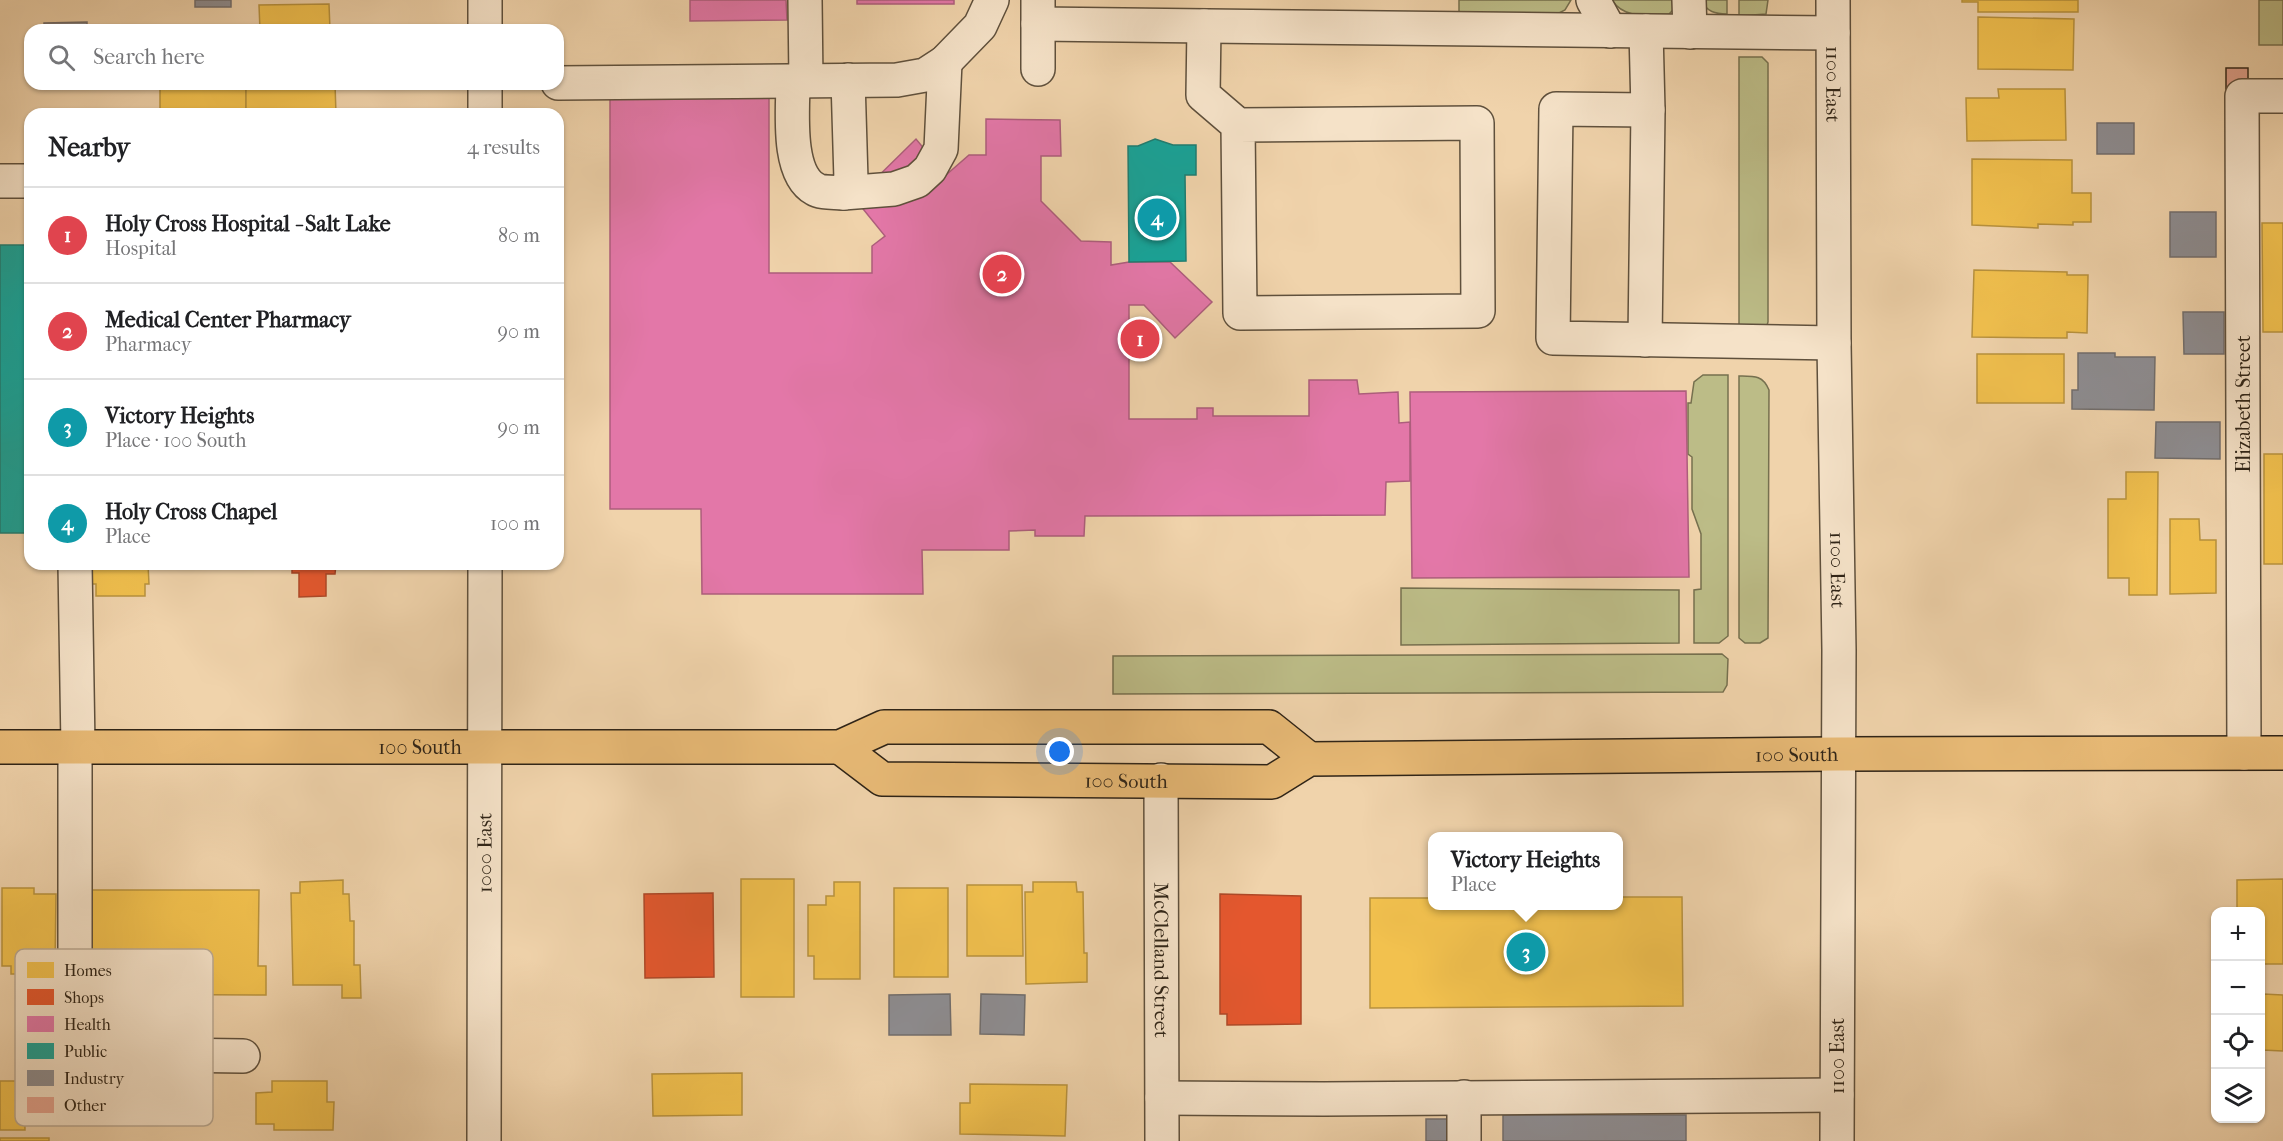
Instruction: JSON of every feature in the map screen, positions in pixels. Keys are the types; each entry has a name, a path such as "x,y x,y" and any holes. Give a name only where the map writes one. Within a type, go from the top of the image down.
{"main road":[{"name":"100 South","path":"0,747 840,747 884,727 1269,727 1309,759"},
{"name":"100 South","path":"840,747 882,779 1272,782 1309,759 2283,753"}],"street":[{"path":"485,0 485,24"},
{"path":"805,0 794,154 802,177 815,190 843,193 894,189 916,181 930,169 941,149 945,62"},
{"path":"564,83 897,80 926,75 945,62 980,26 992,0"},
{"path":"1593,0 1610,31"},
{"path":"1689,0 1690,32"},
{"name":"1100 East","path":"1833,0 1838,754 1836,1141"},
{"path":"1038,69 1038,12 1204,26 1833,33"},
{"path":"1204,26 1203,95 1238,125 1477,123 1478,311 1240,313 1238,125"},
{"path":"1645,340 1648,110 1646,31"},
{"path":"843,193 851,180 848,80"},
{"path":"485,90 485,108"},
{"name":"Elizabeth Street","path":"2244,753 2242,96 2283,96"},
{"path":"1648,110 1556,109 1553,338 1834,343"},
{"path":"0,181 24,181"},
{"path":"75,570 75,949"},
{"name":"1000 East","path":"484,1141 485,570"},
{"name":"McClelland Street","path":"1161,780 1162,1141"},
{"path":"213,1056 243,1056"},
{"path":"1162,1098 1837,1095"},
{"path":"1464,1097 1464,1141"}],"green space":[{"path":"1459,0 1571,0 1565,10 1557,14 1459,14"},
{"path":"1612,0 1674,0 1674,9 1669,14 1638,15 1623,11"},
{"path":"1702,0 1727,0 1727,14 1712,12"},
{"path":"1739,0 1768,0 1766,14 1739,16"},
{"path":"2259,0 2283,0 2283,45 2259,45"},
{"path":"1739,57 1762,57 1768,63 1768,322 1766,329 1739,336"},
{"path":"1703,375 1728,375 1728,636 1719,643 1694,643 1694,590 1701,589 1701,534 1692,509 1692,457 1688,454 1688,403 1691,403 1694,382"},
{"path":"1739,376 1754,376 1761,379 1769,390 1768,638 1760,643 1745,643 1739,638"},
{"path":"1401,588 1679,590 1679,643 1401,645"},
{"path":"1722,654 1728,659 1727,685 1723,692 1113,694 1113,656"}],"building: Homes":[{"path":"1962,0 2078,0 2078,12 1978,12 1978,2 1962,2"},
{"path":"329,4 330,24 260,24 259,5"},
{"path":"1978,17 2074,19 2073,70 1978,69"},
{"path":"1998,89 2065,89 2066,140 1967,141 1966,98 1999,98"},
{"path":"160,90 246,90 246,108 160,108"},
{"path":"246,90 335,90 336,108 246,108"},
{"path":"1972,159 2072,160 2072,193 2091,193 2091,222 2073,222 2073,225 2038,224 2038,228 1972,225"},
{"path":"2262,223 2283,223 2283,332 2263,332"},
{"path":"1974,270 2067,272 2067,275 2088,275 2087,333 2067,332 2067,338 1972,337"},
{"path":"1977,354 2064,354 2064,403 1977,403"},
{"path":"2264,454 2283,454 2283,564 2264,564"},
{"path":"2126,472 2158,472 2157,595 2129,595 2129,578 2108,578 2108,499 2126,499"},
{"path":"2170,519 2199,519 2200,540 2216,540 2216,593 2170,594"},
{"path":"88,570 148,570 149,584 145,584 145,596 96,596 96,584 88,584"},
{"path":"741,879 794,879 794,997 741,997"},
{"path":"2283,879 2283,964 2265,964 2265,907 2237,907 2237,880"},
{"path":"343,880 343,894 349,894 350,921 354,921 354,965 360,965 361,998 342,998 342,985 293,985 291,893 300,893 300,882"},
{"path":"834,882 860,882 860,979 814,979 814,956 808,956 808,905 826,905 826,896 834,896"},
{"path":"1033,882 1076,882 1077,892 1083,892 1087,982 1026,984 1025,892 1033,892"},
{"path":"967,885 1022,885 1023,956 967,956"},
{"path":"2,888 34,888 34,894 56,894 55,949 15,949 15,974 11,974 11,966 2,966"},
{"path":"894,888 948,888 948,977 894,977"},
{"path":"86,890 259,890 258,966 266,966 266,995 213,995 213,949 81,949"},
{"path":"1623,897 1682,897 1683,1006 1370,1008 1370,898 1428,898 1428,910 1623,910"},
{"path":"2265,994 2283,995 2283,1051 2265,1050"},
{"path":"742,1073 742,1115 653,1116 652,1074"},
{"path":"0,1081 15,1081 15,1126 25,1126 25,1130 0,1130"},
{"path":"272,1081 327,1081 327,1102 334,1102 333,1130 274,1130 274,1124 256,1124 256,1093 272,1092"},
{"path":"970,1084 1067,1085 1065,1136 960,1134 960,1103 970,1103"},
{"path":"0,1138 49,1138 49,1141 0,1141"}],"building: Shops":[{"path":"292,570 335,570 335,574 326,574 326,596 299,597 299,573 292,573"},
{"path":"713,893 714,977 645,978 644,894"},
{"path":"1220,894 1301,896 1301,1024 1227,1025 1227,1014 1220,1014"}],"building: Health":[{"path":"690,0 786,0 787,20 690,21"},
{"path":"857,0 954,0 954,4 857,4"},
{"path":"610,98 769,98 769,273 872,273 872,246 885,236 855,199 916,139 946,175 969,155 986,155 986,119 1060,120 1061,156 1041,156 1041,201 1081,241 1111,242 1111,265 1129,262 1170,262 1212,302 1175,338 1144,305 1129,305 1129,419 1197,419 1197,408 1213,408 1213,416 1309,416 1309,380 1357,380 1359,394 1398,392 1399,423 1410,422 1410,481 1386,482 1385,515 1085,516 1084,536 1035,536 1035,530 1009,531 1009,550 922,550 923,594 702,594 701,509 610,509"},
{"path":"1686,391 1689,577 1412,578 1410,392"}],"building: Public":[{"path":"1155,139 1173,145 1196,145 1196,175 1185,175 1186,261 1129,262 1128,146 1138,146"},
{"path":"0,245 24,245 24,533 0,533"}],"building: Industry":[{"path":"195,0 231,0 231,7 195,7"},
{"path":"87,22 87,24 44,24"},
{"path":"2097,123 2134,123 2134,154 2097,154"},
{"path":"2170,212 2216,212 2216,257 2170,257"},
{"path":"2183,312 2224,312 2224,354 2184,354"},
{"path":"2078,353 2115,353 2115,357 2155,357 2154,410 2072,409 2072,390 2078,390"},
{"path":"2156,422 2220,422 2220,459 2155,458"},
{"path":"950,994 951,1035 889,1035 889,995"},
{"path":"981,994 1025,995 1024,1035 980,1034"},
{"path":"1503,1115 1686,1115 1686,1141 1503,1141"},
{"path":"1426,1119 1461,1119 1461,1141 1426,1141"}],"building: Other":[{"path":"2226,68 2248,68 2248,89 2226,89"}],"place":[{"name":"Holy Cross Chapel","path":"1157,218"},
{"name":"Medical Center Pharmacy","path":"1002,274"},
{"name":"Holy Cross Hospital - Salt Lake","path":"1140,339"},
{"name":"Victory Heights","path":"1526,952"}]}
